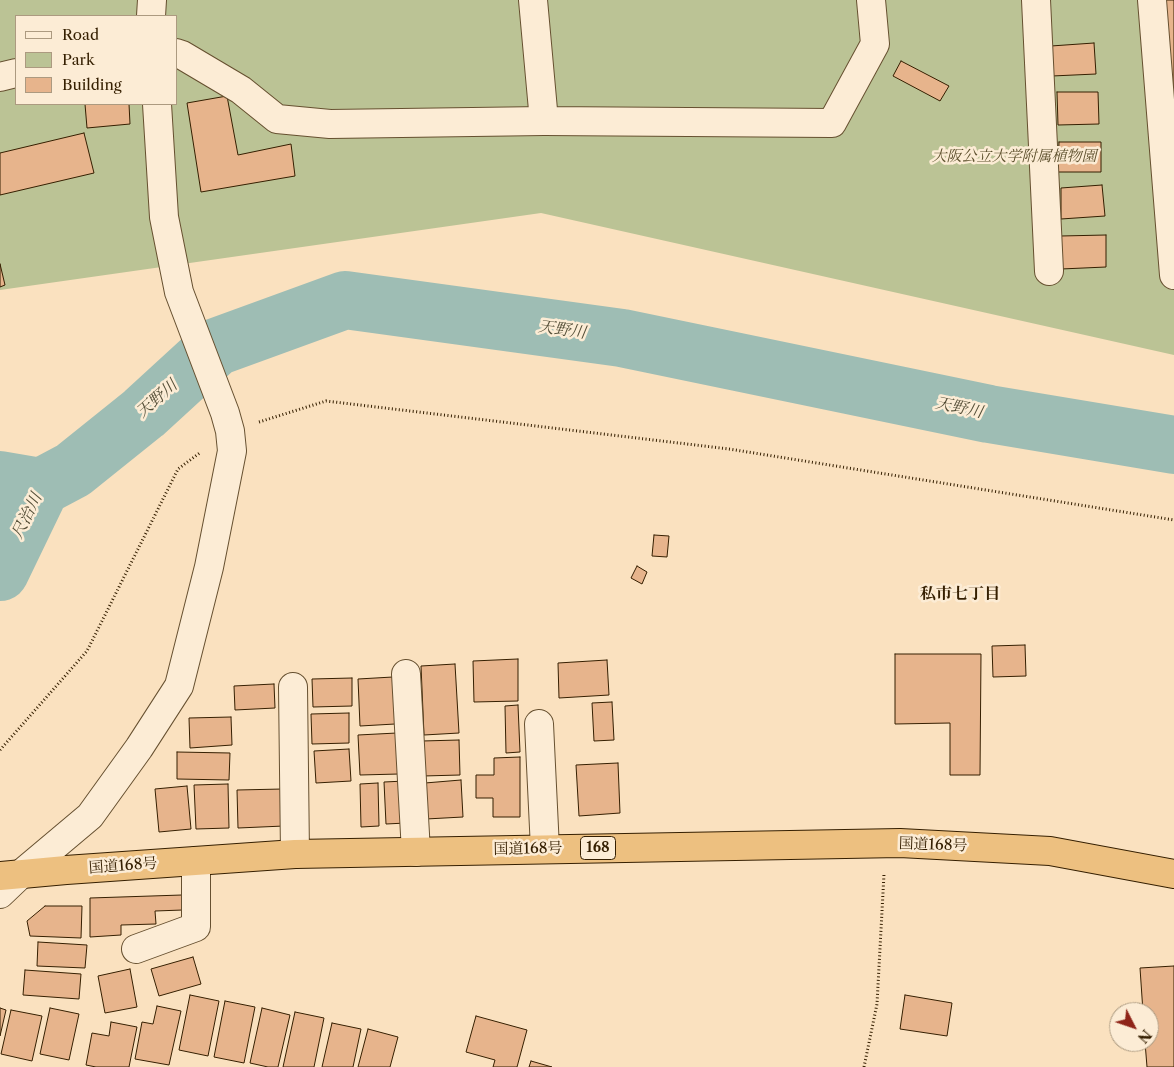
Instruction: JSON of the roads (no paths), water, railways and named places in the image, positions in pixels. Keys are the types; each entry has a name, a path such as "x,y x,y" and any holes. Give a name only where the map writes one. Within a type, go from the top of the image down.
{"highway":[{"name":"国道168号","path":"10,875 295,854 900,843 1050,850 1174,874"}],"street":[{"path":"151,15 152,0"},
{"path":"533,0 544,121"},
{"path":"178,54 241,90 277,119 330,124 544,121 832,123 875,44 871,0"},
{"path":"1036,0 1049,271"},
{"path":"1152,0 1174,274"},
{"path":"0,77 15,73"},
{"path":"0,894 10,875 90,816 139,748 179,686 209,567 232,451 227,422 178,292 164,217 156,105"},
{"path":"406,674 416,852"},
{"path":"293,687 295,854"},
{"path":"538,724 544,849"},
{"path":"136,949 196,927 196,861"}],"waterway":[{"name":"天野川","path":"0,480 41,487 73,470 144,413 216,347 345,300 622,338 989,414 1174,445"},
{"name":"尺治川","path":"0,572 41,487"}],"district":[{"name":"私市七丁目","path":"960,594"}],"park label":[{"name":"大阪公立大学附属植物園","path":"1014,157"}]}
